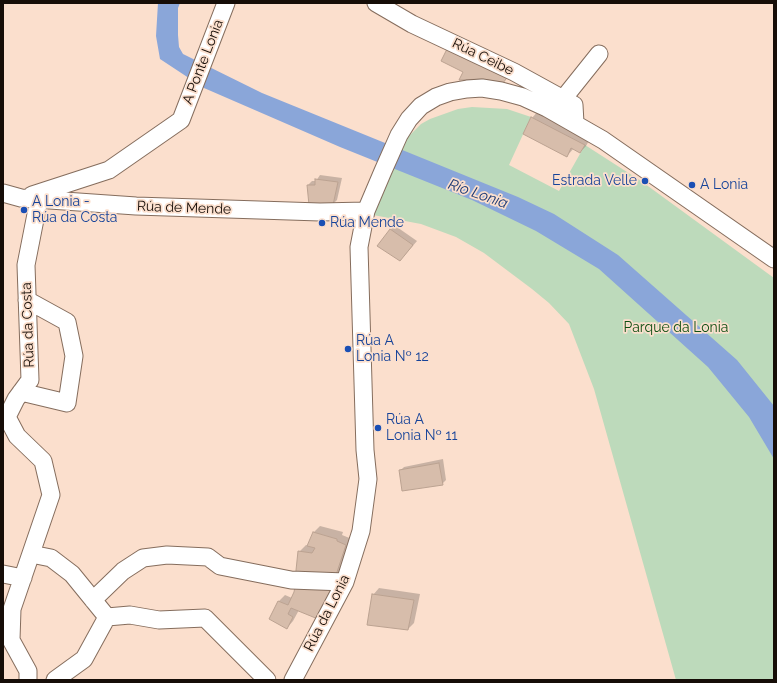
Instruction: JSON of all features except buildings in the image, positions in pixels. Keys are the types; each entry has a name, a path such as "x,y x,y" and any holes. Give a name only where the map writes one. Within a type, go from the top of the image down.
{"street":[{"name":"A Ponte Lonia","path":"21,198 109,170 181,120 226,3"},
{"name":"Rúa Ceibe","path":"376,3 412,24 470,50 574,105 575,123"},
{"path":"563,99 598,54"},
{"name":"Rúa da Lonia","path":"293,680 345,582 361,531 368,479 365,450 359,247 366,211 399,135 409,119 421,106 443,94 467,89 482,88 523,97 575,123 701,206 774,259"},
{"name":"Rúa de Mende","path":"3,193 21,198 183,208 320,212 366,211"},
{"name":"Rúa da Costa","path":"7,642 12,609 51,495 44,461 17,436 7,417 21,392 30,380 26,265 39,199"},
{"path":"21,392 67,402 74,356 67,322 27,300"},
{"path":"31,554 51,558 72,574 107,617"},
{"path":"93,600 123,571 143,558 167,555 208,557 220,566 291,580 345,582"},
{"path":"3,574 23,578"},
{"path":"107,617 130,616 159,620 205,618 268,680"},
{"path":"55,680 84,659 107,617"},
{"path":"7,642 28,671 28,680"}],"green space":[{"name":"Parque da Lonia","path":"472,107 507,109 531,117 509,165 559,191 585,145 641,181 774,278 774,680 676,680 594,389 569,324 549,303 532,289 484,253 456,237 421,224 373,215 408,137 421,124 430,119 458,109"}],"water":[{"name":"Río Lonia","path":"158,3 180,3 178,8 178,35 179,47 183,54 262,93 518,197 554,214 618,255 737,360 774,406 774,459 749,417 708,367 599,269 536,231 472,200 340,147 204,88 160,59 156,36"}],"place":[{"name":"Estrada Velle","path":"645,181"},
{"name":"A Lonia","path":"692,185"},
{"name":"A Lonia - Rúa da Costa","path":"24,210"},
{"name":"Rúa Mende","path":"322,223"},
{"name":"Rúa A Lonia Nº 12","path":"348,349"},
{"name":"Rúa A Lonia Nº 11","path":"378,428"}]}
